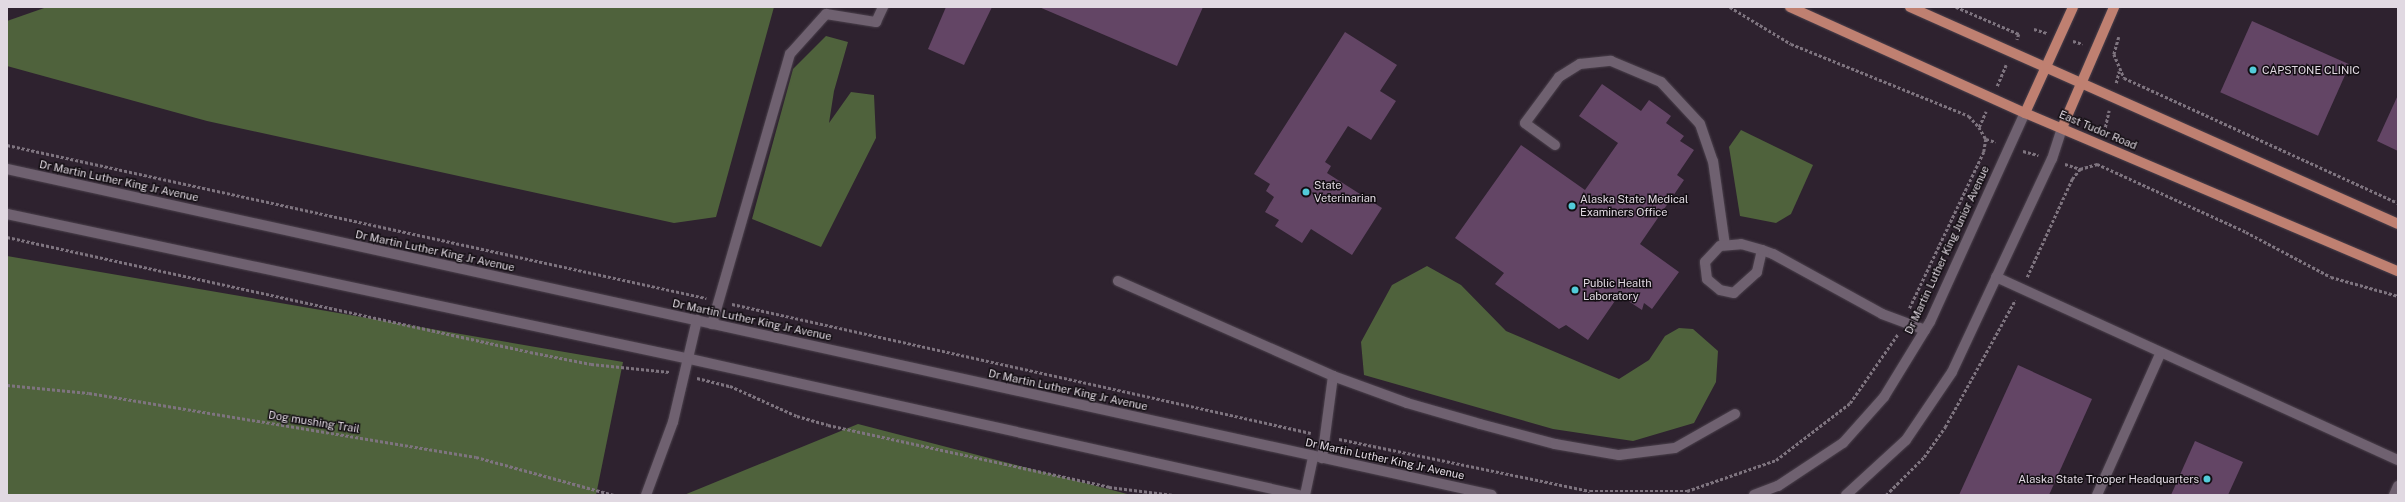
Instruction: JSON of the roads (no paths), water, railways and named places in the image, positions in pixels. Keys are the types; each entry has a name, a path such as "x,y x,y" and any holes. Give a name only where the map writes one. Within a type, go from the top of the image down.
{"main road":[{"name":"East Tudor Road","path":"1790,7 2025,113 2398,272"},
{"path":"1910,7 2113,95 2398,224"},
{"path":"2025,113 2073,7"},
{"path":"2062,128 2114,7"}],"street":[{"path":"712,324 790,54 826,14 876,22 883,7"},
{"path":"1555,145 1525,123 1559,77 1580,64 1611,61 1661,82 1700,124 1713,161 1725,245"},
{"name":"Dr Martin Luther King Junior Avenue","path":"1754,495 1778,486 1843,443 1884,397 1924,330 2025,113"},
{"path":"1846,495 1906,440 1952,372 2052,159 2062,128"},
{"name":"Dr Martin Luther King Jr Avenue","path":"7,169 1492,495"},
{"path":"7,214 690,359 1299,495"},
{"path":"1762,250 1757,272 1734,293 1720,290 1707,279 1705,262 1720,246 1741,244 1762,250 1903,322 1924,330"},
{"path":"1996,277 2160,354 2398,460"},
{"path":"1118,281 1333,376 1407,403 1555,444 1619,455 1675,448 1735,414"},
{"path":"646,495 690,359 697,320"},
{"path":"2097,495 2160,354"},
{"path":"1305,495 1325,436 1333,376"},
{"path":"2394,495 2398,486"}],"place":[{"name":"CAPSTONE CLINIC","path":"2253,70"},
{"name":"State Veterinarian","path":"1306,192"},
{"name":"Alaska State Medical Examiners Office","path":"1572,206"},
{"name":"Public Health Laboratory","path":"1575,290"},
{"name":"Alaska State Trooper Headquarters","path":"2207,479"}]}
